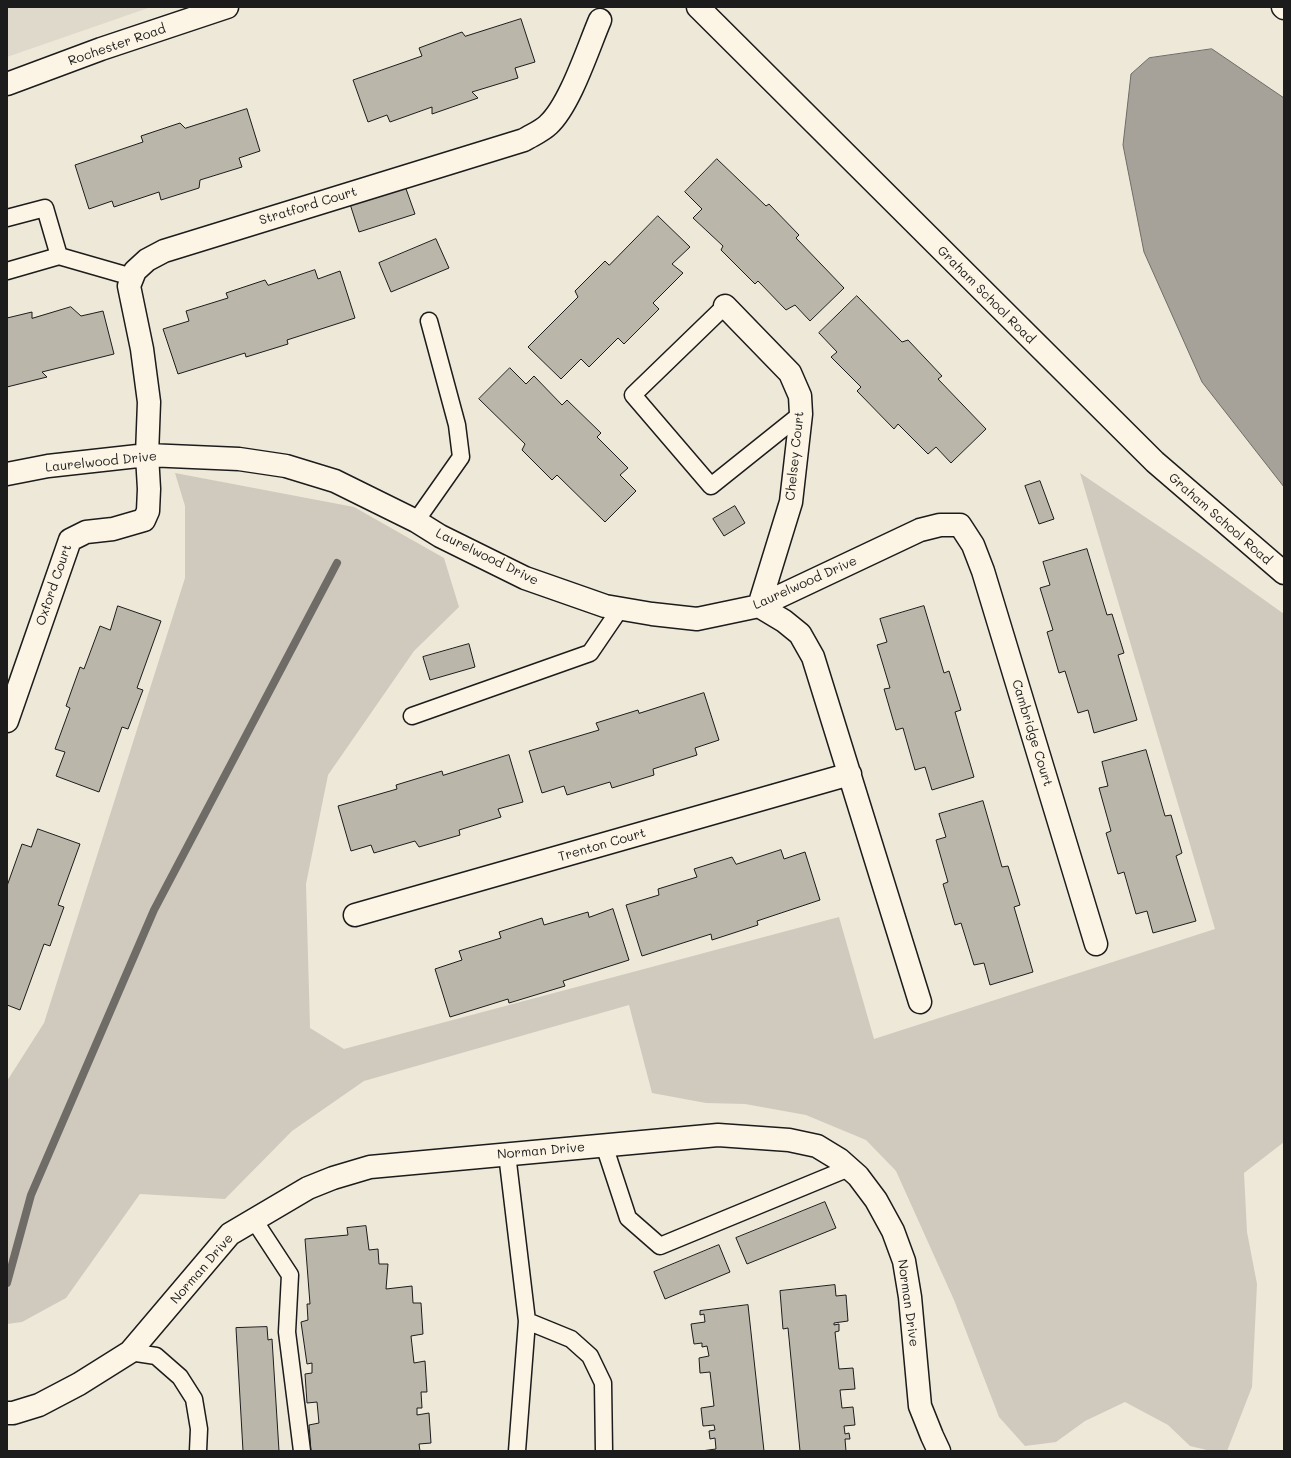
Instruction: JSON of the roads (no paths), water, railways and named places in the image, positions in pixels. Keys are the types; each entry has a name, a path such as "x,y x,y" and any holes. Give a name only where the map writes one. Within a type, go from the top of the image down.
{"street":[{"name":"Rochester Road","path":"7,84 101,49 227,7"},
{"name":"Graham School Road","path":"698,7 1155,462 1284,573"},
{"name":"Stratford Court","path":"132,277 134,271 147,260 164,251 524,140 548,126 561,108 600,20"},
{"path":"132,277 129,286 142,349 149,402 147,455"},
{"name":"Chelsey Court","path":"725,306 790,373 800,396 801,414 792,502 759,606"},
{"name":"Laurelwood Drive","path":"7,474 48,466 147,455 239,459 286,466 335,481 416,521 440,536 525,578 605,606 652,614 697,619 759,606 920,530 940,525 960,525"},
{"name":"Oxford Court","path":"7,721 70,540 86,532 113,529 144,520 148,511 149,489 147,455"},
{"name":"Cambridge Court","path":"960,525 973,545 982,571 1096,944"},
{"path":"759,606 784,621 800,634 812,657 850,774 920,1002"},
{"name":"Trenton Court","path":"355,915 850,774"},
{"name":"Norman Drive","path":"7,1414 39,1404 79,1384 130,1352 230,1234 308,1188 333,1178 370,1167 718,1135 789,1140 817,1146 840,1160 858,1176 876,1200 893,1231 904,1261 910,1297 920,1406 939,1451"}],"lane":[{"path":"7,218 45,208 59,256"},
{"path":"7,271 59,256 132,277"},
{"path":"725,306 633,395 710,486 801,414"},
{"path":"416,521 461,457 457,425 429,320"},
{"path":"412,716 590,653 620,608"},
{"path":"604,1145 628,1218 660,1246 849,1168"},
{"path":"507,1154 527,1321 517,1451"},
{"path":"254,1220 290,1275 288,1332 302,1451"},
{"path":"527,1321 571,1340 590,1356 604,1383 604,1451"},
{"path":"130,1352 156,1356 180,1377 194,1399 199,1429 198,1451"}],"waterway":[{"path":"7,1283 31,1195 154,910 337,563"}]}
